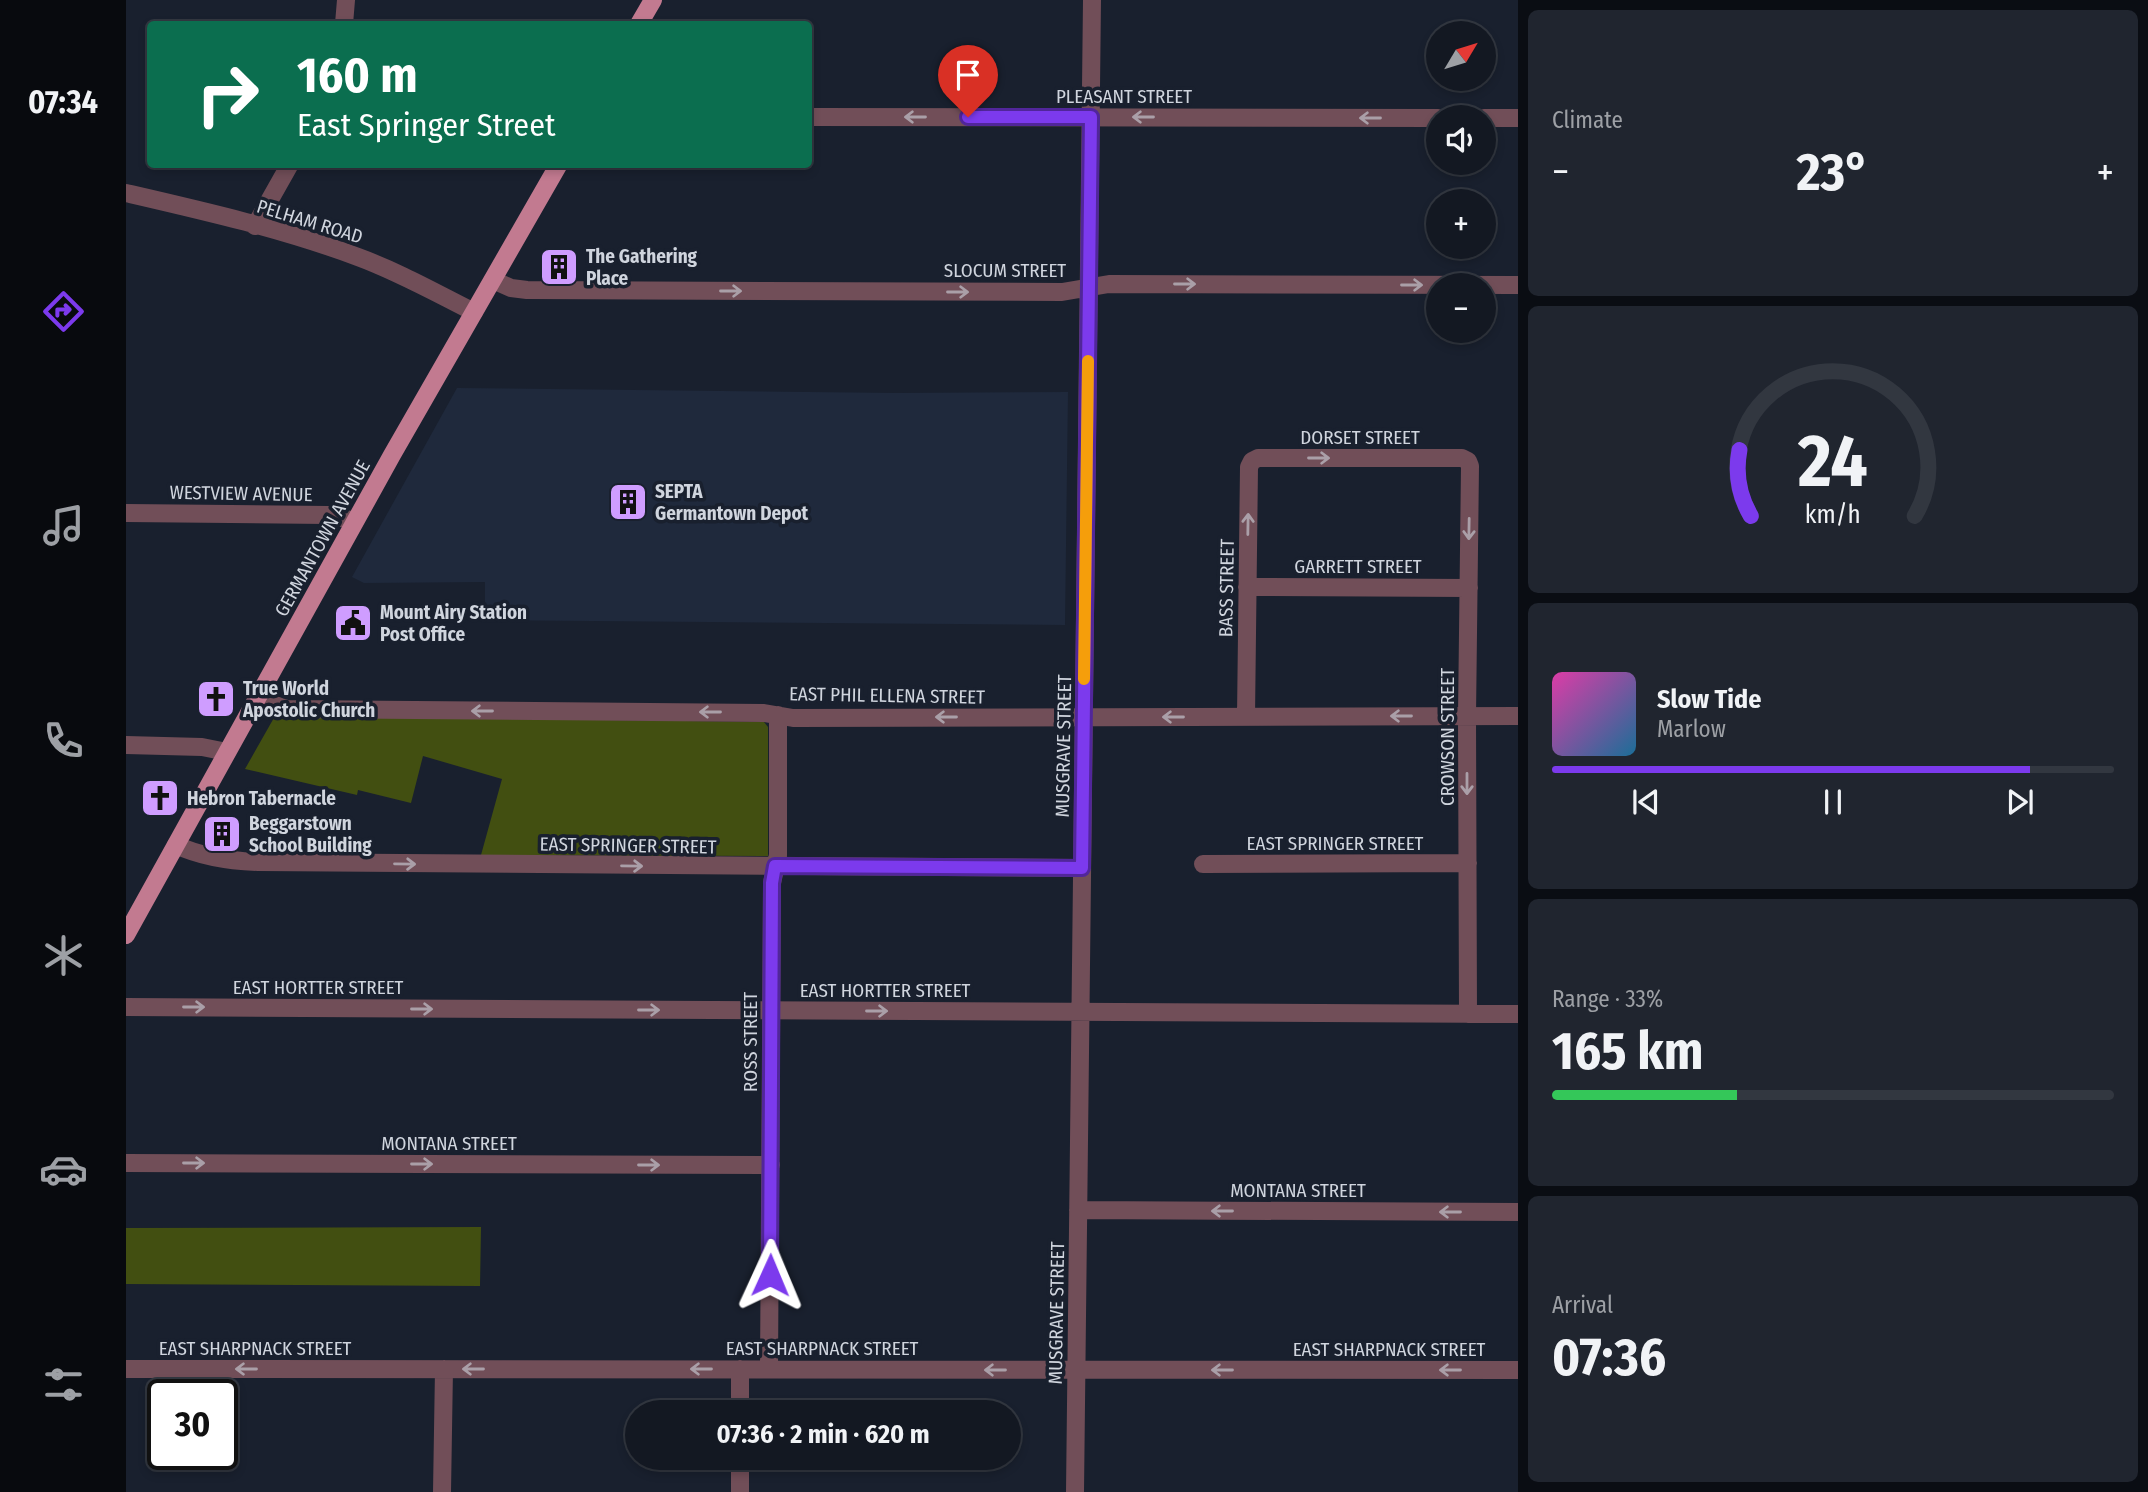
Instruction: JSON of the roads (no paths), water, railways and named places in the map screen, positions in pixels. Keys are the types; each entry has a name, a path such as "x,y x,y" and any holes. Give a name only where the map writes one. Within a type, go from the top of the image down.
{"main road":[{"path":"641,21 653,0"},
{"name":"GERMANTOWN AVENUE","path":"126,935 355,521 557,168"}],"street":[{"path":"344,21 346,0"},
{"name":"MUSGRAVE STREET","path":"1075,1492 1092,0"},
{"name":"PLEASANT STREET","path":"812,117 1426,118"},
{"path":"1496,118 1518,118"},
{"path":"255,226 287,168"},
{"name":"PELHAM ROAD","path":"126,193 329,247 425,286 474,312"},
{"name":"SLOCUM STREET","path":"493,280 511,288 527,290 1062,292 1110,284 1518,285"},
{"name":"DORSET STREET","path":"1252,461 1258,458 1462,458 1468,461"},
{"name":"BASS STREET","path":"1245,717 1248,467 1252,461"},
{"name":"CROWSON STREET","path":"1468,461 1468,1014"},
{"name":"WESTVIEW AVENUE","path":"126,513 328,515 355,521"},
{"name":"GARRETT STREET","path":"1247,587 1469,587"},
{"name":"EAST PHIL ELLENA STREET","path":"257,699 286,709 751,713 793,718 1518,716"},
{"name":"ROSS STREET","path":"769,1369 772,883 778,855 778,715"},
{"path":"126,745 202,747 228,752"},
{"name":"EAST SPRINGER STREET","path":"176,845 199,854 258,862 1082,868"},
{"name":"EAST SPRINGER STREET","path":"1203,864 1468,863"},
{"name":"EAST HORTTER STREET","path":"126,1007 1518,1014"},
{"name":"MONTANA STREET","path":"126,1163 771,1165"},
{"name":"MONTANA STREET","path":"1078,1210 1518,1212"},
{"name":"EAST SHARPNACK STREET","path":"126,1368 1518,1370"},
{"path":"442,1492 444,1369"},
{"path":"740,1369 740,1400"},
{"path":"740,1470 740,1492"}],"place":[{"name":"The Gathering Place","path":"559,267"},
{"name":"SEPTA Germantown Depot","path":"628,502"},
{"name":"Mount Airy Station Post Office","path":"353,623"},
{"name":"True World Apostolic Church","path":"216,699"},
{"name":"Hebron Tabernacle","path":"160,798"},
{"name":"Beggarstown School Building","path":"222,834"}]}
